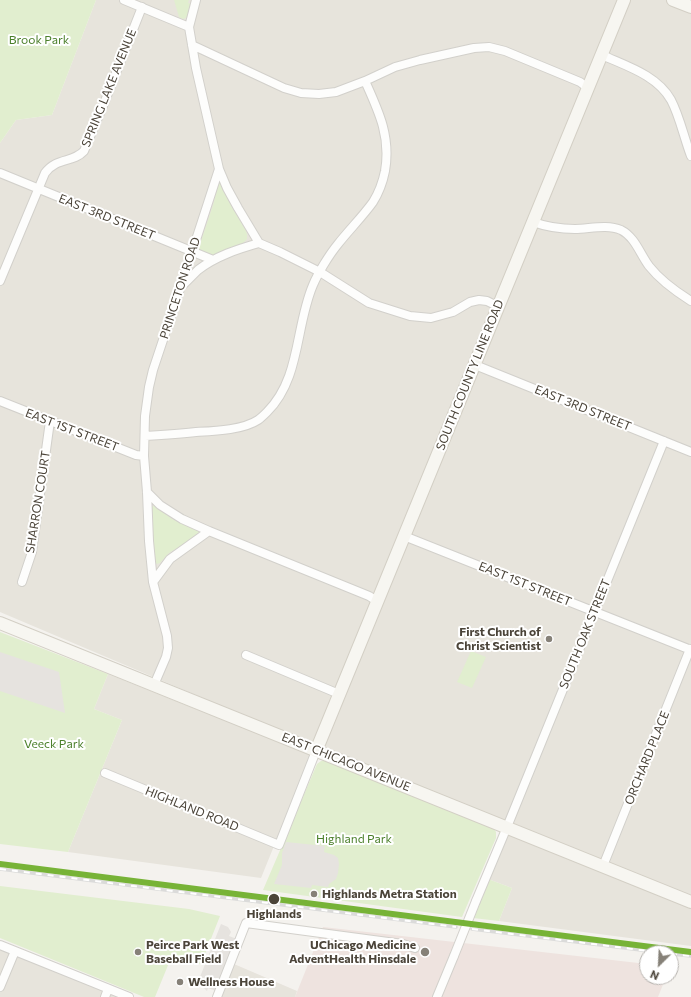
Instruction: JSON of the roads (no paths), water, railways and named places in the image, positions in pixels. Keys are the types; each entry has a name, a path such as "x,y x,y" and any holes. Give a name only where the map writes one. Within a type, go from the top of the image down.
{"main road":[{"name":"SOUTH COUNTY LINE ROAD","path":"316,751 624,0"},
{"path":"673,0 691,7"},
{"name":"EAST CHICAGO AVENUE","path":"0,623 691,902"}],"street":[{"path":"124,0 189,27"},
{"path":"196,0 189,27 196,68 219,169 227,188 259,243 320,272 369,303 410,316 431,318 453,312 470,302 480,300 498,306"},
{"name":"SPRING LAKE AVENUE","path":"0,280 45,173 49,167 56,163 81,154 84,151 142,7"},
{"path":"192,44 269,82 301,93 318,94 336,92 395,67 474,48 489,47 505,51 580,82 588,88"},
{"path":"602,55 644,74 653,80 666,93 671,100 678,117 691,156"},
{"path":"145,436 216,431 247,426 259,420 273,406 283,390 290,375 307,301 313,285 336,245 373,201 385,173 387,144 379,112 365,81"},
{"name":"PRINCETON ROAD","path":"154,685 166,657 168,636 153,582 144,456 145,416 153,370 219,169"},
{"name":"EAST 3RD STREET","path":"0,173 213,260"},
{"path":"533,222 542,226 558,229 610,228 620,230 629,236 649,265 666,284 691,301"},
{"path":"181,286 213,260 232,251 259,243"},
{"name":"EAST 3RD STREET","path":"475,365 691,452"},
{"name":"EAST 1ST STREET","path":"0,401 136,455 144,456"},
{"name":"SHARRON COURT","path":"22,582 32,552 50,421"},
{"name":"SOUTH OAK STREET","path":"437,997 664,441"},
{"path":"147,492 160,505 182,519 369,596 377,601"},
{"path":"153,582 170,559 209,531"},
{"name":"EAST 1ST STREET","path":"404,536 691,650"},
{"name":"ORCHARD PLACE","path":"603,866 691,650"},
{"path":"246,655 339,694"},
{"name":"HIGHLAND ROAD","path":"104,774 278,845 316,751"},
{"path":"217,997 246,923 403,944 415,948"},
{"path":"0,945 129,997"},
{"path":"0,987 15,951"},
{"path":"105,997 108,989"}],"railway":[{"path":"0,869 456,927"},
{"path":"472,929 639,950"},
{"path":"679,955 691,956"}],"place":[{"name":"First Church of Christ Scientist","path":"549,639"},
{"name":"Highlands Metra Station","path":"314,894"},
{"name":"Highlands","path":"274,899"},
{"name":"Peirce Park West Baseball Field","path":"138,952"},
{"name":"UChicago Medicine AdventHealth Hinsdale","path":"425,952"},
{"name":"Wellness House","path":"180,982"}],"park label":[{"name":"Brook Park","path":"39,40"},
{"name":"Veeck Park","path":"54,744"},
{"name":"Highland Park","path":"354,839"}]}
